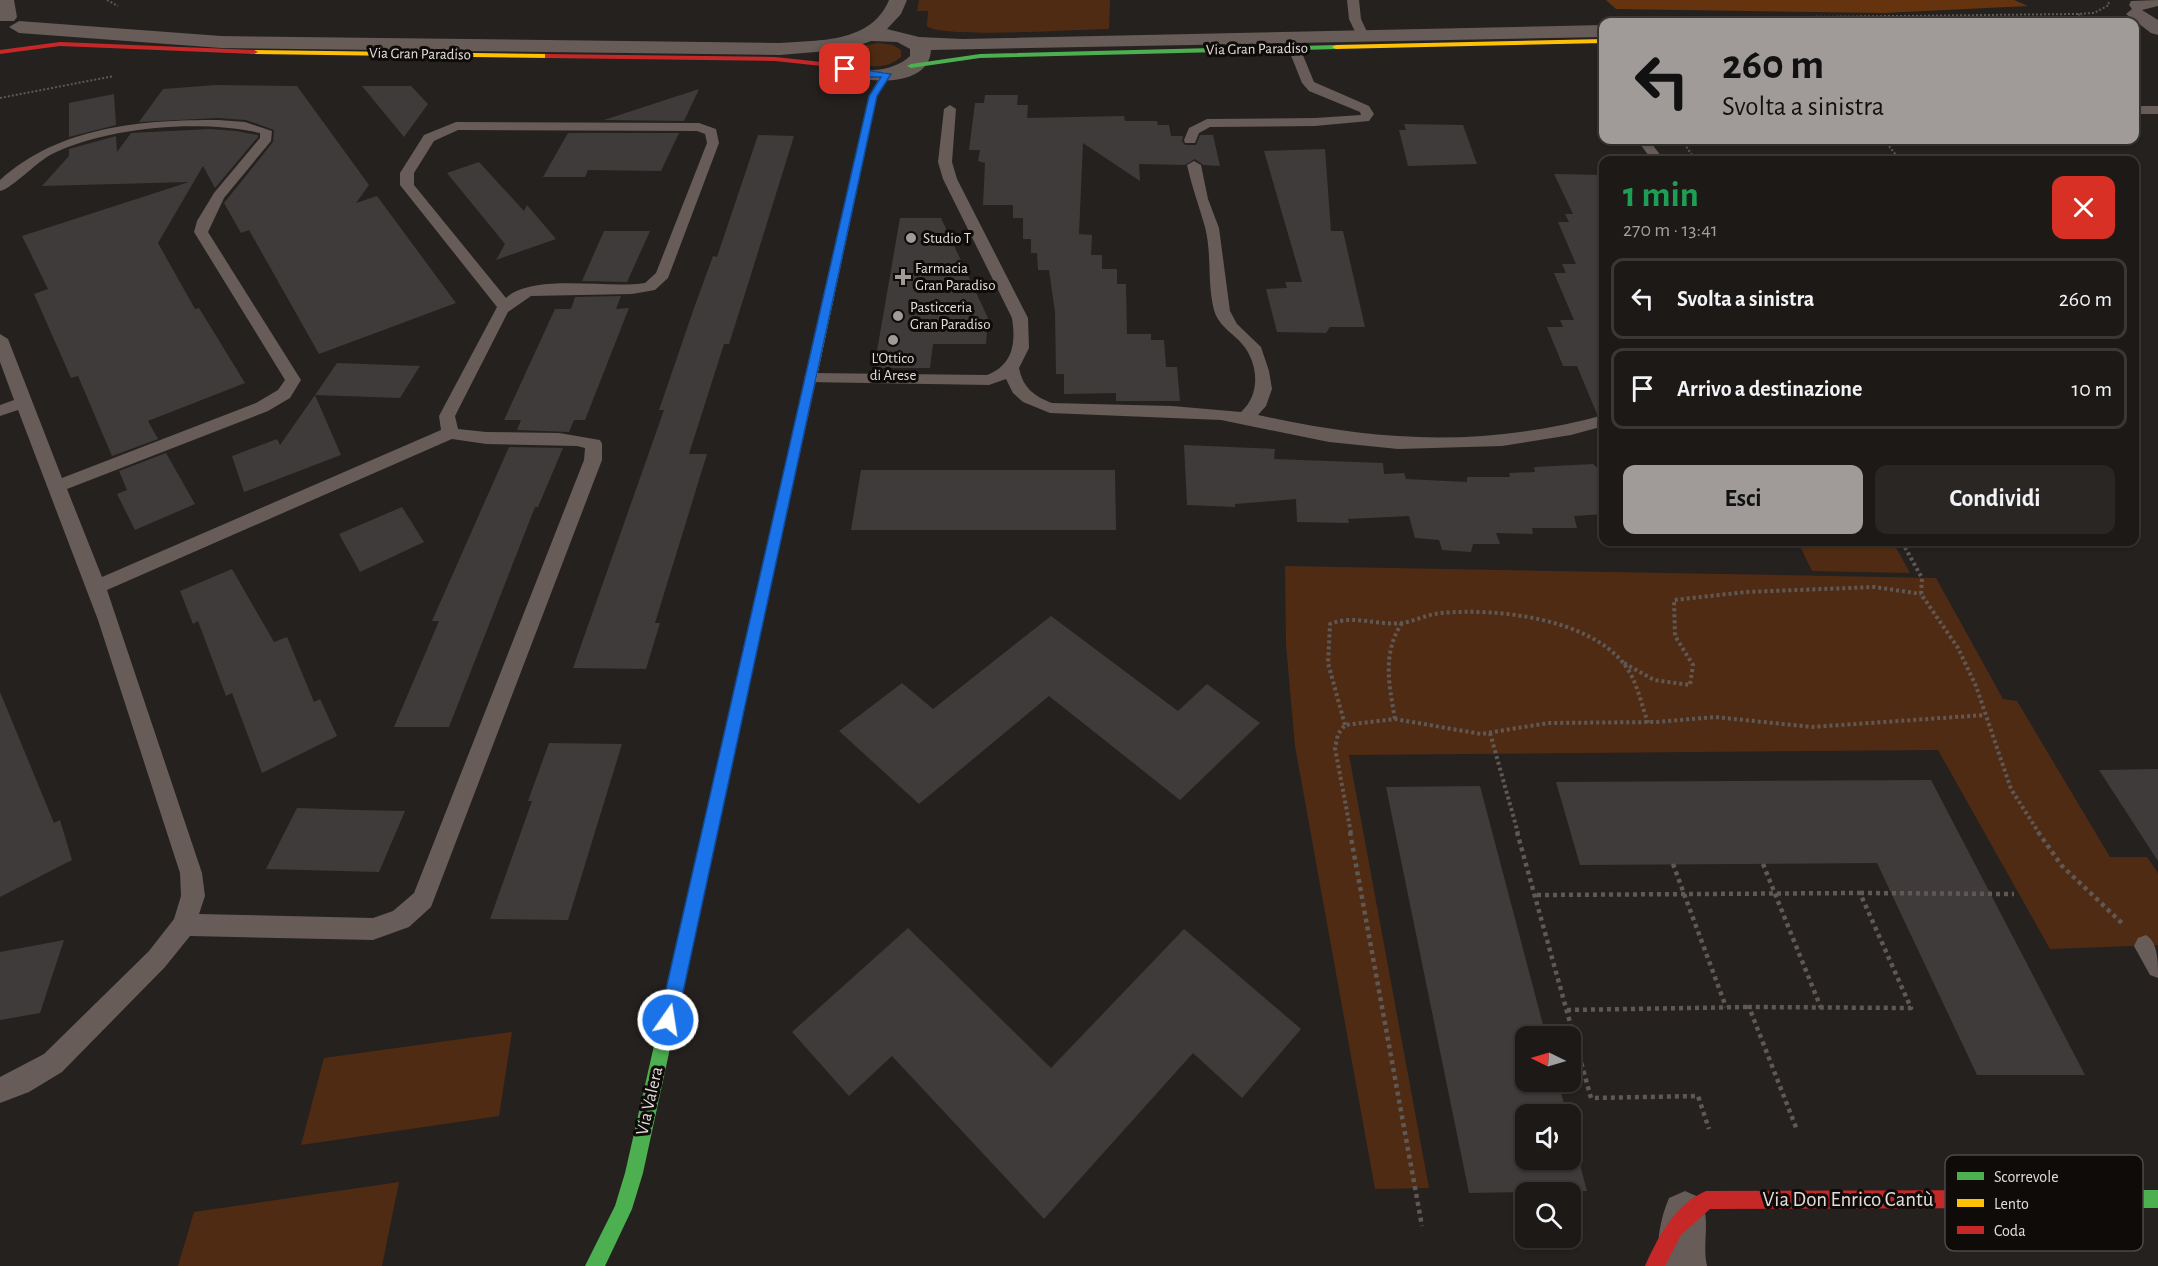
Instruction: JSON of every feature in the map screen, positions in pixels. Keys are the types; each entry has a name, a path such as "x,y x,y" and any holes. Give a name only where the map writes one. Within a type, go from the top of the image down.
{"street":[{"path":"2158,0 2131,10 2141,20 2158,29"},
{"path":"872,35 896,5"},
{"path":"893,35 896,5"},
{"name":"Via Gran Paradiso","path":"8,15 221,42 780,49 847,43 872,35 893,35 915,43 963,45 1599,31"},
{"path":"0,47 10,41 8,15"},
{"path":"2139,36 2158,37"},
{"name":"Via Gran Paradiso","path":"911,66 980,56 1599,40"},
{"path":"847,43 835,56 845,69 869,122"},
{"path":"845,69 886,74 911,66 921,54 915,43"},
{"name":"Via Gran Paradiso","path":"0,52 60,44 211,51 775,59 845,69"},
{"name":"Via Valera","path":"596,1266 623,1209 634,1173 873,96 886,74"},
{"name":"Via Don Enrico Cantù","path":"2143,1198 2158,1198"},
{"name":"Via Don Enrico Cantù","path":"1655,1266 1670,1233 1685,1213 1706,1200 1945,1199"},
{"path":"1683,1266 1681,1254 1685,1213"}],"lane":[{"path":"1353,0 1355,19 1363,36"},
{"path":"1190,140 1194,131 1207,123 1315,122 1365,118 1368,114 1365,109 1310,86 1294,48"},
{"path":"812,378 989,380 1002,376 1020,356 1024,337 1020,318 945,162 950,109"},
{"path":"2139,110 2158,110"},
{"path":"0,187 20,169 48,150 80,138 121,130 207,124 267,131 266,138 211,207 202,221 201,232 293,380 284,394 262,407 58,486"},
{"path":"450,433 447,416 505,307 527,292 632,290 650,287 663,275 713,143 711,132 699,127 456,126 429,138 407,173 407,185 505,307"},
{"path":"1194,165 1201,199 1212,228 1222,311 1232,327 1253,347 1261,371 1264,389 1258,406 1245,418"},
{"path":"0,339 21,403 58,486 96,587 192,873 193,896 184,924 156,959 53,1063 20,1083 0,1089"},
{"path":"1011,368 1013,381 1019,391 1032,401 1050,408 1179,411 1245,418 1331,436 1413,443 1524,438 1574,429 1599,422"},
{"path":"0,411 21,403"},
{"path":"96,587 450,433 475,439 576,439 594,444 593,460 423,900 401,919 373,929 184,924"},
{"path":"2146,946 2158,967"}],"path":[{"path":"2084,18 2077,14 2102,11 2109,5 2108,0"},
{"path":"1887,144 1897,156"},
{"path":"1904,546 1922,578 1921,594 1958,648 2011,789 2036,833 2062,866 2146,946"},
{"path":"1345,725 1327,659 1326,646 1330,624 1349,619 1384,625 1402,623 1439,613 1479,610 1527,616 1592,637 1623,663 1654,680 1690,685 1693,665 1676,636 1674,600 1746,592 1875,586 1921,594"},
{"path":"1395,719 1389,681 1388,647 1394,633 1402,623"},
{"path":"1623,663 1648,723"},
{"path":"1422,1226 1335,748 1338,734 1345,725 1395,719 1457,732 1490,733 1548,723 1648,723 1715,717 1812,727 1985,715"},
{"path":"1490,733 1592,1098 1698,1096 1709,1129"},
{"path":"1673,864 1725,1007"},
{"path":"1763,864 1821,1008"},
{"path":"1567,1010 1725,1007 1911,1008 1860,893"},
{"path":"1537,895 2014,894"},
{"path":"1749,1007 1797,1130"}],"shaded area":[{"path":"919,0 1110,0 1109,29 983,33 937,30 927,26 928,11 917,11"},
{"path":"1606,0 2014,0 2028,6 1884,13 1616,9"},
{"path":"878,43 893,45 901,50 901,57 890,64 878,66 865,65 854,59 853,54 863,46"},
{"path":"1800,546 1895,546 1910,573 1812,571"},
{"path":"1285,566 1936,578 2003,699 2017,701 2110,857 2147,857 2158,873 2158,945 2050,949 1938,750 1349,755 1429,1188 1375,1189 1295,746 1286,645"},
{"path":"512,1032 499,1116 301,1145 324,1058"},
{"path":"399,1182 382,1266 178,1266 194,1212"}],"building":[{"path":"216,85 297,86 369,185 356,203 377,196 456,303 319,354 249,230 241,233 224,203 273,142 274,130 246,120 218,118 139,122 163,89"},
{"path":"362,86 411,86 428,104 404,137"},
{"path":"699,89 684,121 604,120"},
{"path":"114,94 116,125 69,137 69,103"},
{"path":"985,95 1018,95 1017,105 1028,105 1027,118 1124,116 1125,121 1157,121 1158,125 1169,125 1171,136 1183,136 1182,141 1185,145 1196,145 1200,135 1213,135 1220,166 1203,165 1195,159 1185,165 1139,164 1140,181 1083,143 1079,234 1092,235 1091,255 1102,255 1102,269 1117,269 1117,284 1126,284 1127,334 1151,334 1151,340 1164,340 1166,367 1177,367 1180,401 1116,401 1116,393 1064,394 1064,374 1056,374 1055,312 1049,270 1038,270 1037,253 1031,253 1031,239 1023,239 1023,218 1013,218 1013,205 983,205 985,163 978,161 980,150 969,150 975,103 984,103"},
{"path":"1404,124 1463,125 1477,164 1408,166 1399,130 1406,130"},
{"path":"210,129 236,131 258,135 258,137 215,188 203,166 158,243 195,309 199,308 245,383 148,421 158,439 112,456 78,376 71,378 34,294 48,289 22,236 189,182 42,186 69,156 69,149 116,136 117,152 131,133"},
{"path":"568,133 679,133 661,171 588,170 585,177 543,177"},
{"path":"758,135 794,136 729,344 724,344 689,454 707,454 655,623 660,623 646,669 573,668 664,410 659,410 694,308 713,256 717,257"},
{"path":"1325,149 1331,231 1343,231 1365,327 1330,327 1326,333 1277,332 1266,289 1287,288 1285,282 1302,282 1264,151"},
{"path":"479,162 524,211 527,205 556,239 496,260 505,244 447,173"},
{"path":"1554,174 1599,175 1599,414 1597,414 1577,366 1563,366 1547,327 1563,327 1560,320 1574,320 1554,273 1566,273 1562,264 1576,264 1558,222 1569,222 1565,214 1573,214"},
{"path":"900,218 941,218 988,318 986,344 933,344 930,368 874,368"},
{"path":"604,231 650,231 627,282 582,281"},
{"path":"621,296 616,309 629,308 585,420 574,420 569,432 517,430 521,420 504,420 555,309 571,309 575,297"},
{"path":"337,363 420,366 400,398 315,395"},
{"path":"315,395 341,455 244,492 232,456 277,439 280,445"},
{"path":"1184,445 1275,449 1274,459 1383,463 1384,474 1404,473 1406,479 1467,482 1467,477 1510,477 1509,473 1535,472 1534,467 1593,464 1599,469 1599,514 1574,516 1577,528 1532,528 1533,534 1496,533 1500,544 1473,544 1471,552 1442,550 1439,540 1415,538 1409,516 1348,519 1349,523 1297,522 1296,499 1235,504 1235,507 1187,505"},
{"path":"509,447 563,448 538,507 535,507 449,727 394,727 439,621 432,621"},
{"path":"166,453 195,504 135,530 117,494 127,490 119,471"},
{"path":"861,470 1115,470 1116,530 851,530"},
{"path":"402,507 424,542 360,572 339,534"},
{"path":"232,569 274,642 287,637 314,702 320,699 337,736 262,773 232,693 226,696 198,621 193,624 180,591"},
{"path":"1051,616 1178,711 1207,684 1260,723 1180,800 1049,696 919,804 839,731 902,683 933,709"},
{"path":"0,692 54,823 60,820 72,860 0,897"},
{"path":"549,743 622,744 568,920 490,919 532,801 528,801"},
{"path":"2158,769 2158,861 2099,770"},
{"path":"1931,780 2085,1075 1977,1075 1877,863 1580,865 1556,782"},
{"path":"1480,786 1543,1026 1515,1026 1515,1092 1561,1092 1564,1104 1515,1104 1515,1170 1581,1169 1587,1191 1581,1191 1581,1182 1515,1182 1515,1192 1469,1193 1386,787"},
{"path":"297,808 405,811 379,872 266,869"},
{"path":"908,928 1051,1068 1184,929 1301,1029 1242,1098 1193,1053 1044,1219 892,1056 849,1096 792,1032"},
{"path":"64,940 40,1013 0,1020 0,952"}],"traffic: fast":[{"path":"911,66 980,56 1336,47"},
{"path":"595,1266 623,1209 634,1173 718,795"},
{"path":"2143,1199 2158,1199"}],"traffic: slow":[{"path":"1336,47 1599,41"},
{"path":"254,52 548,56"},
{"path":"810,381 873,96 886,74"}],"traffic: jam":[{"path":"0,52 60,44 254,52"},
{"path":"548,56 775,59 840,66"},
{"path":"718,795 810,381"},
{"path":"1655,1266 1674,1228 1706,1200 1945,1199"}],"place":[{"name":"Studio T","path":"911,238"},
{"name":"Farmacia Gran Paradiso","path":"903,277"},
{"name":"Pasticceria Gran Paradiso","path":"898,316"},
{"name":"L'Ottico di Arese","path":"893,340"}],"route":[{"path":"668,1020 846,228 873,96 886,74 863,74 845,69"}]}
